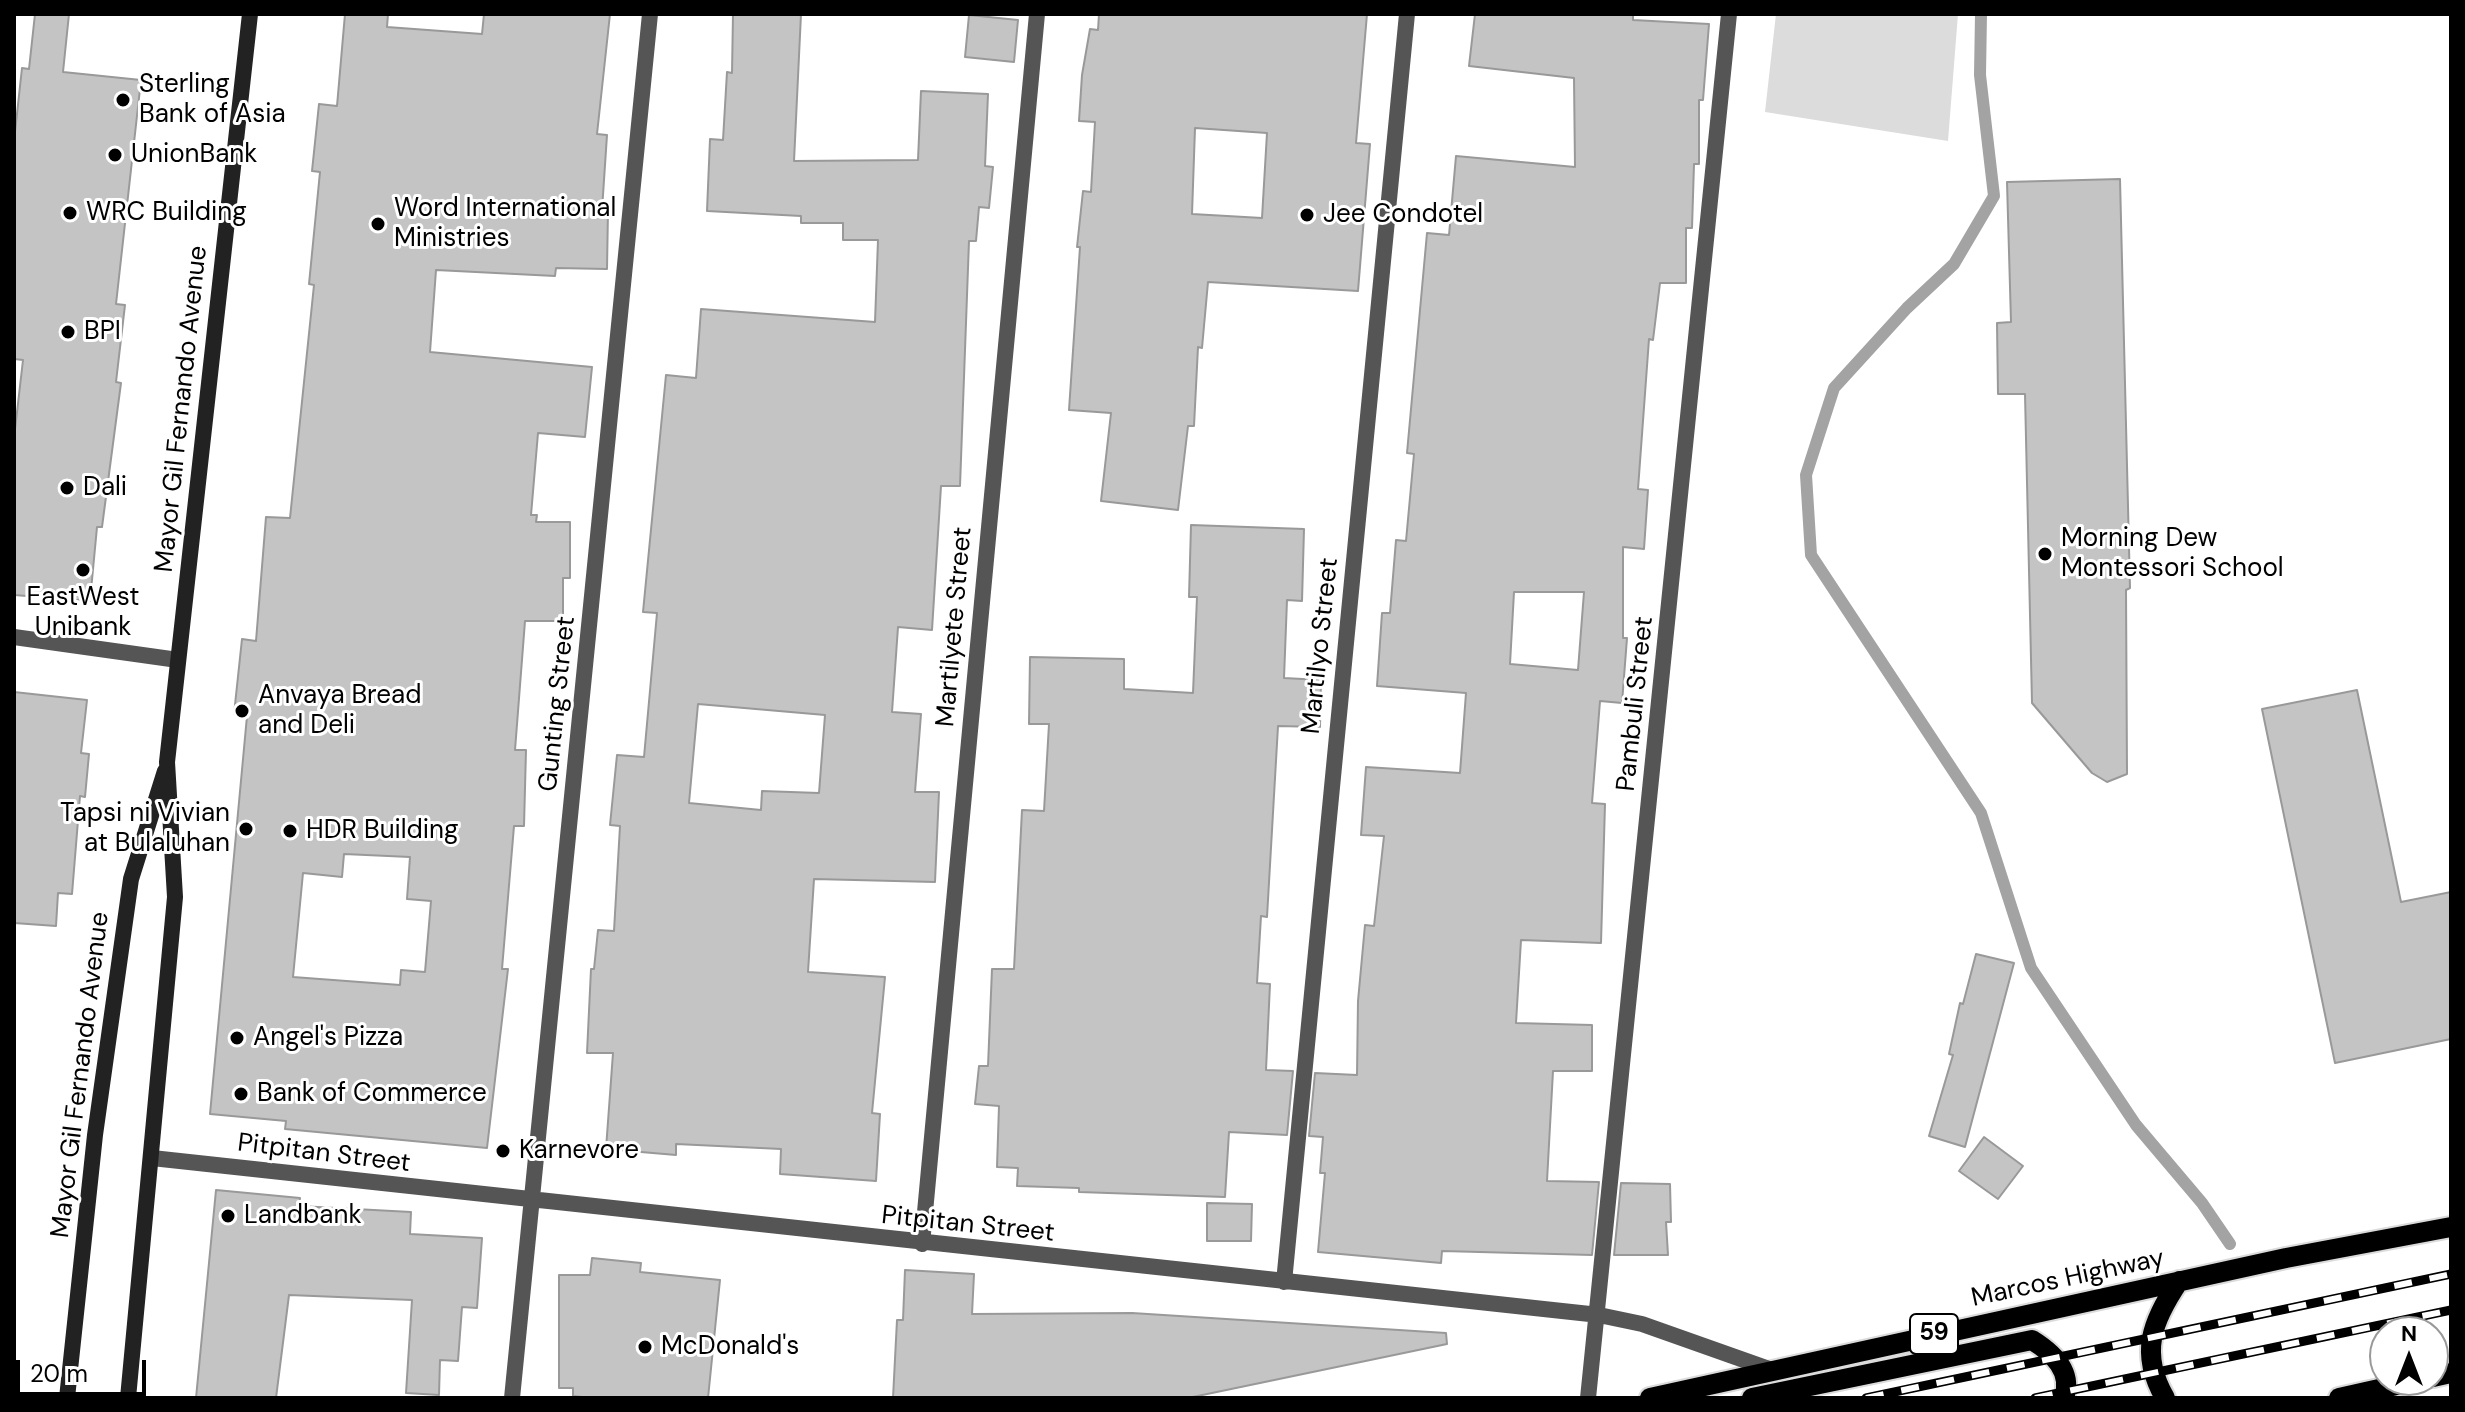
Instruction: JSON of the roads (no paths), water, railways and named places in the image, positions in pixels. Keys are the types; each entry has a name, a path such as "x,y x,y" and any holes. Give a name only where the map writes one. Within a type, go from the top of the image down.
{"main road":[{"name":"Mayor Gil Fernando Avenue","path":"128,1398 175,897 167,762 250,14"},
{"name":"Mayor Gil Fernando Avenue","path":"67,1398 95,1135 131,879 167,762"},
{"name":"Marcos Highway","path":"1650,1398 2286,1258 2451,1227"},
{"path":"2165,1398 2159,1387 2149,1341 2158,1311 2179,1281"},
{"path":"1752,1398 2032,1340 2050,1351 2062,1365 2067,1390 2064,1398"},
{"path":"2339,1398 2369,1390"}],"street":[{"name":"Gunting Street","path":"512,1398 650,14"},
{"name":"Martilyete Street","path":"922,1244 1037,14"},
{"name":"Martilyo Street","path":"1284,1282 1407,14"},
{"name":"Pambuli Street","path":"1588,1398 1599,1315 1729,14"},
{"path":"14,637 178,660"},
{"name":"Pitpitan Street","path":"152,1158 533,1202 1599,1315 1642,1324 1772,1370"}],"waterway":[{"path":"1981,14 1980,75 1994,196 1954,264 1907,308 1834,388 1806,475 1811,555 1981,813 2031,968 2136,1125 2202,1203 2230,1244"}],"railway":[{"path":"1866,1398 2451,1274"},
{"path":"2035,1398 2451,1310"}],"place":[{"name":"Sterling Bank of Asia","path":"123,100"},
{"name":"UnionBank","path":"115,155"},
{"name":"WRC Building","path":"70,213"},
{"name":"Jee Condotel","path":"1307,215"},
{"name":"Word International Ministries","path":"378,224"},
{"name":"BPI","path":"68,332"},
{"name":"Dali","path":"67,488"},
{"name":"Morning Dew Montessori School","path":"2045,554"},
{"name":"EastWest Unibank","path":"83,570"},
{"name":"Anvaya Bread and Deli","path":"242,711"},
{"name":"Tapsi ni Vivian at Bulaluhan","path":"246,829"},
{"name":"HDR Building","path":"290,831"},
{"name":"Angel's Pizza","path":"237,1038"},
{"name":"Bank of Commerce","path":"241,1094"},
{"name":"Karnevore","path":"503,1151"},
{"name":"Landbank","path":"228,1216"},
{"name":"McDonald's","path":"645,1347"}]}
